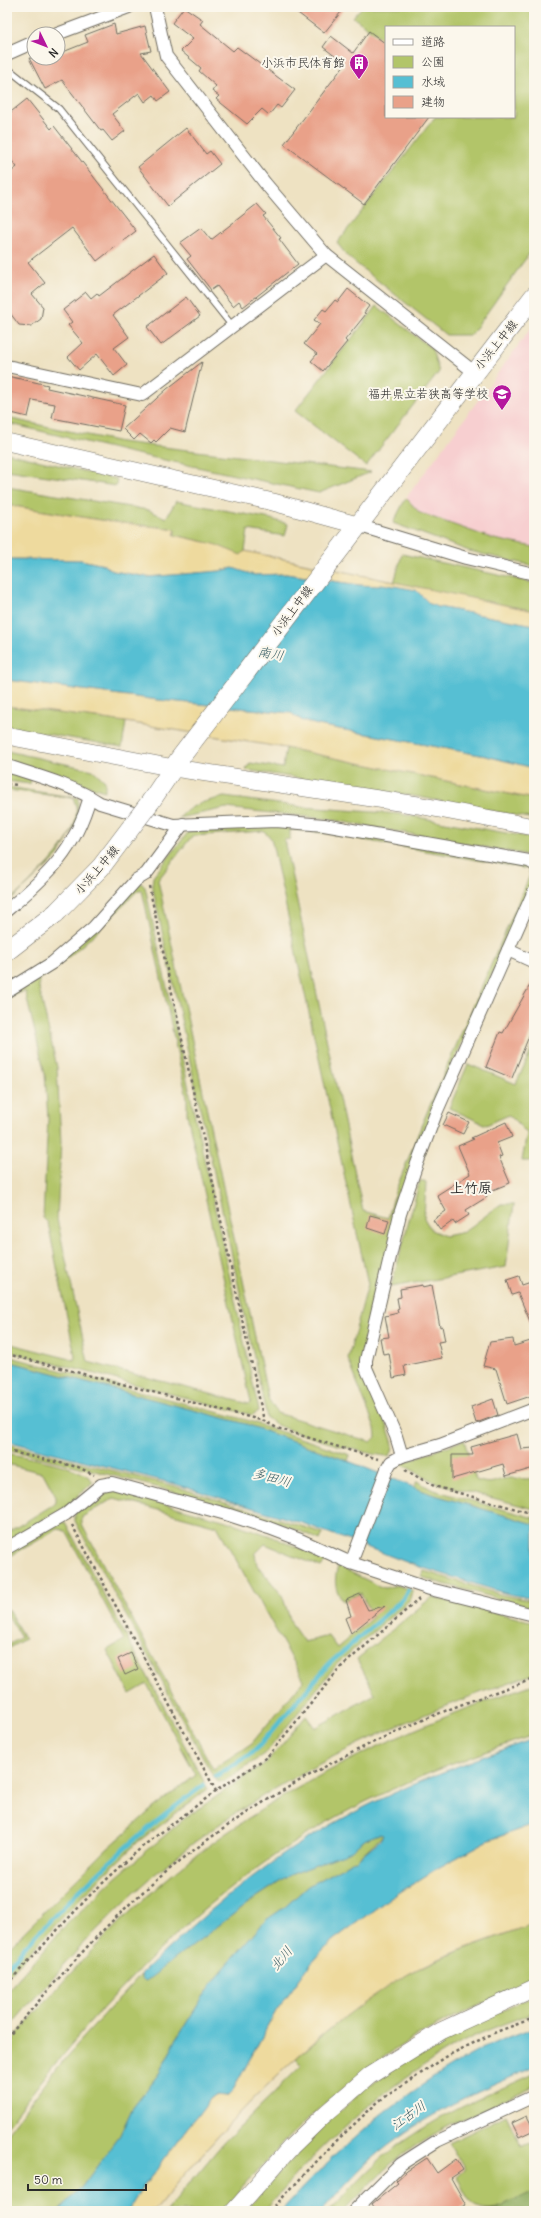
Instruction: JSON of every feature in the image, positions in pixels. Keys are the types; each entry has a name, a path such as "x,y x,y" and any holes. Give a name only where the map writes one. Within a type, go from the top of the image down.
{"main road":[{"name":"小浜上中線","path":"7,951 56,913 101,867 177,763 357,525 534,296"}],"street":[{"path":"66,30 129,7"},
{"path":"155,7 166,56 265,184 326,255 474,372"},
{"path":"8,52 26,45"},
{"path":"7,366 142,395 326,255"},
{"path":"7,442 272,502 357,525 466,558 534,574"},
{"path":"7,736 177,763 534,827"},
{"path":"7,766 39,776 90,796 100,803 173,825 276,821 324,825 528,861 534,864"},
{"path":"7,910 24,896 61,859 83,823 90,796"},
{"path":"7,991 52,963 73,946 98,922 136,880 146,874 183,824"},
{"path":"352,1559 393,1463 396,1436 366,1368 366,1351 400,1214 436,1113 534,891"},
{"path":"508,950 534,962"},
{"path":"393,1463 534,1409"},
{"path":"7,1548 66,1514 101,1485 112,1483 219,1512 270,1528 430,1589 534,1615"},
{"path":"234,2211 291,2147 324,2115 369,2076 441,2031 534,1988"},
{"path":"354,2211 401,2164 437,2141 534,2096"}],"lane":[{"path":"7,68 59,110 233,327"}],"path":[{"path":"146,874 264,1421"},
{"path":"7,1354 264,1421 277,1428 393,1463 434,1486 534,1514"},
{"path":"7,1451 78,1467 112,1483"},
{"path":"66,1514 216,1791"},
{"path":"7,1984 65,1921 142,1846 216,1791 267,1757 341,1667 430,1589"},
{"path":"7,2038 109,1925 159,1878 231,1823 300,1781 380,1740 489,1695 534,1679"},
{"path":"270,2211 333,2144 380,2101 449,2055 496,2032 534,2018"}],"shaded area":[{"name":"福井県立若狭高等学校","path":"534,324 534,547 494,539 420,513 406,498"}],"green space":[{"path":"362,7 534,7 534,247 471,335 446,335 348,257 337,243 434,118 515,118 515,26 385,26 385,41 353,17"},
{"path":"377,306 432,349 439,372 366,466 295,411"},
{"path":"7,418 121,442 371,472 319,493 127,452 7,423"},
{"path":"7,453 117,479 116,486 7,470"},
{"path":"7,487 148,510 166,518 176,501 271,519 288,524 285,536 248,530 245,551 241,556 205,542 174,535 176,529 113,522 7,505"},
{"path":"406,498 420,513 494,539 534,547 534,566 469,551 393,523"},
{"path":"402,554 534,583 534,611 394,583"},
{"path":"7,706 126,722 122,747 7,727"},
{"path":"286,748 534,799 534,819 419,797 246,770 250,763 283,768"},
{"path":"7,751 93,770 105,781 105,791 7,761"},
{"path":"7,772 31,779 30,784 7,781"},
{"path":"7,787 78,798 78,821 58,856 43,870 61,848 75,823 76,810 73,798 7,790"},
{"path":"224,797 303,807 400,814 534,838 534,856 327,819 226,808 179,818 194,806"},
{"path":"276,826 323,830 530,866 534,870 534,879 432,1111 363,1350 393,1444 392,1452 389,1456 367,1453 316,1439 286,1429 267,1418 152,885 153,877 189,831","holes":["290,830 324,833 528,869 530,875 422,1124 395,1192 388,1218 363,1211 284,840 290,839","263,831 271,838 368,1284 348,1359 375,1428 376,1437 371,1442 277,1413 268,1398 158,880 192,836"]},
{"path":"141,883 145,887 259,1411 252,1415 7,1351 7,1343 74,1360 75,1356 48,1223 43,1218 48,1119 45,1074 25,991 7,998 7,996","holes":["138,890 142,890 187,1098 187,1114 251,1402 249,1404 88,1362 57,1219 61,1142 57,1067 39,988 39,979 78,949"]},
{"path":"20,892 7,904 12,898"},
{"path":"534,1044 534,1161 522,1161 527,1133 509,1115 486,1125 449,1108 468,1064 516,1084"},
{"path":"420,1180 426,1183 424,1218 431,1230 445,1236 464,1232 501,1204 514,1204 506,1267 391,1287"},
{"path":"7,1356 250,1421 350,1455 348,1461 246,1424 7,1361"},
{"path":"464,1440 476,1480 488,1483 506,1478 534,1478 534,1509 436,1483 403,1465 402,1463"},
{"path":"7,1444 174,1486 323,1533 320,1540 262,1517 129,1480 7,1449"},
{"path":"7,1453 67,1467 87,1476 93,1482 66,1507 7,1541 7,1533 56,1503 56,1497 43,1473 7,1464"},
{"path":"417,1481 433,1490 534,1518 534,1524 414,1488"},
{"path":"115,1490 223,1520 268,1535 327,1560 321,1567 265,1544 255,1554 257,1565 282,1595 292,1625 304,1642 328,1636 337,1648 373,1617 361,1593 343,1601 336,1588 338,1566 381,1587 385,1588 397,1585 413,1591 411,1599 337,1664 265,1754 224,1781 218,1782 212,1774 75,1521 75,1513 104,1491","holes":["114,1498 217,1526 304,1680 252,1743 213,1769 82,1525 82,1517"]},
{"path":"65,1522 208,1789 139,1841 89,1889 7,1977 7,1949 105,1851 152,1809 196,1775 147,1684 130,1694 107,1650 124,1640 67,1533 58,1529 7,1558 7,1553 60,1523"},
{"path":"424,1571 502,1595 534,1601 534,1608 436,1582 422,1577"},
{"path":"432,1597 534,1622 534,1674 484,1691 384,1732 334,1756 286,1782 240,1811 196,1841 134,1893 78,1950 7,2030 7,1991 68,1923 114,1879 184,1819 269,1760 306,1716 315,1728 375,1694 357,1659"},
{"path":"7,1608 25,1639 7,1649 7,1646 21,1637 7,1614"},
{"path":"534,1684 534,1735 449,1766 365,1802 312,1831 261,1865 213,1902 167,1943 124,1986 83,2031 7,2126 7,2046 101,1941 162,1883 203,1850 246,1819 291,1791 386,1742 435,1721"},
{"path":"379,1834 383,1835 356,1860 308,1886 285,1907 266,1920 232,1959 216,1978 201,2000 177,2038 160,2072 132,2109 120,2135 81,2188 59,2211 7,2211 7,2133 66,2057 141,1974 142,1979 193,1945 248,1903 290,1875 348,1852 366,1839"},
{"path":"534,1923 534,1981 428,2030 386,2055 360,2074 311,2116 265,2162 222,2211 166,2211 224,2142 302,2065 296,2058 357,2007 383,1988 413,1971 464,1949"},
{"path":"534,1996 534,2012 470,2038 406,2078 380,2097 331,2139 264,2211 245,2211 316,2134 354,2098 375,2082 396,2067 430,2047"},
{"path":"534,2074 534,2086 437,2132 402,2155 372,2182 344,2211 329,2211 362,2176 400,2144 456,2110"},
{"path":"506,2115 521,2146 529,2142 534,2150 534,2191 504,2206 487,2209 480,2208 468,2199 464,2192 457,2177 465,2170 449,2143"},
{"path":"534,2191 534,2211 480,2211 497,2209"}],"sand":[{"path":"7,505 113,522 176,529 174,535 214,544 241,555 245,551 534,611 534,625 438,607 430,604 416,590 359,585 286,574 254,575 227,569 221,571 148,577 113,571 104,565 81,560 7,559"},
{"path":"7,680 159,700 291,713 303,721 318,725 486,756 534,768 534,799 286,748 126,722 7,706"},
{"path":"534,1824 534,1923 445,1956 411,1972 362,2005 297,2057 266,2087 207,2148 155,2211 128,2211 144,2185 210,2099 215,2095 227,2096 233,2090 276,2011 309,1966 332,1941 383,1903 436,1869 487,1841"}],"water":[{"name":"南川","path":"7,559 81,560 104,565 113,571 148,577 220,571 233,568 254,575 286,574 359,585 378,586 382,584 416,590 430,604 438,607 534,625 534,768 486,756 318,725 303,721 291,713 159,700 7,680"},
{"name":"多田川","path":"7,1361 246,1424 348,1461 431,1494 534,1524 534,1599 504,1593 417,1566 305,1524 175,1484 7,1441"},
{"name":"北川","path":"534,1739 534,1824 487,1841 436,1869 383,1903 332,1941 309,1966 276,2011 233,2090 227,2096 215,2095 210,2099 144,2185 128,2211 59,2211 81,2188 120,2135 132,2109 160,2072 177,2038 201,2000 216,1978 232,1959 266,1920 285,1907 308,1886 356,1860 380,1840 383,1835 379,1834 366,1839 349,1852 290,1875 248,1903 146,1981 142,1979 141,1974 194,1925 231,1894 270,1864 318,1832 408,1787 471,1761"},
{"name":"江古川","path":"534,2027 534,2067 454,2104 397,2138 379,2152 349,2180 321,2211 281,2211 326,2164 372,2122 397,2103 423,2085 485,2047"}],"building":[{"path":"184,7 203,20 200,24 233,51 237,47 295,90 281,108 277,105 269,115 262,109 247,124 216,99 219,96 212,91 216,86 199,71 201,68 181,51 193,39 172,23"},
{"path":"290,7 345,7 324,33"},
{"path":"114,24 116,34 145,26 151,51 141,53 170,92 158,101 154,95 145,102 139,93 112,114 125,131 112,141 103,130 101,131 62,80 45,89 33,66 66,66 66,51 88,42 85,35"},
{"name":"小浜市民体育館","path":"369,31 385,43 385,118 428,118 364,204 284,144 345,64 323,47 331,36 353,53"},
{"path":"27,99 51,129 54,126 136,231 97,261 72,228 28,262 45,283 32,294 43,307 41,319 31,326 19,325 7,309 7,175 17,167 7,155 7,115"},
{"path":"186,128 206,154 210,151 220,164 168,206 138,167"},
{"path":"257,204 266,214 263,216 281,238 279,239 298,264 243,307 239,301 233,306 217,286 211,290 187,259 191,256 180,243 201,228 211,240"},
{"path":"154,254 168,273 113,315 129,337 114,348 127,365 114,376 97,354 79,370 68,357 83,343 68,325 72,322 63,310 86,292 91,298 97,293 99,296"},
{"path":"348,289 369,306 364,313 366,314 345,340 347,342 323,371 311,361 317,354 304,344 320,324 314,320 323,309 326,311 335,300 338,302"},
{"path":"186,297 200,316 161,345 147,327"},
{"path":"202,362 185,432 170,428 156,442 154,440 151,443 140,434 134,440 123,429 167,389"},
{"path":"7,376 48,385 47,388 125,405 119,431 52,418 55,404 32,400 28,417 7,412"},
{"path":"534,978 534,1024 512,1078 486,1067 500,1032 503,1033"},
{"path":"449,1113 469,1122 463,1134 443,1125"},
{"path":"506,1122 512,1137 497,1143 502,1156 499,1157 510,1183 485,1193 487,1197 466,1210 469,1215 455,1224 453,1221 440,1230 433,1220 446,1211 437,1195 470,1174 458,1146 474,1139 471,1138"},
{"path":"370,1215 389,1220 385,1234 367,1228"},
{"path":"519,1276 522,1285 534,1281 534,1331 518,1293 512,1295 507,1280"},
{"path":"423,1285 423,1287 432,1285 440,1327 442,1326 445,1341 438,1342 442,1358 404,1366 406,1375 393,1378 389,1353 383,1354 380,1338 389,1337 385,1316 398,1313 397,1310 399,1309 397,1298 401,1297 400,1289"},
{"path":"513,1339 514,1346 534,1340 534,1395 507,1404 496,1369 483,1366 490,1342"},
{"path":"493,1399 498,1415 476,1423 471,1407"},
{"path":"517,1434 521,1449 534,1448 534,1468 506,1476 503,1464 452,1479 452,1455 473,1455 471,1447"},
{"path":"360,1594 368,1610 385,1606 351,1633 345,1618 351,1616 346,1600"},
{"path":"131,1653 138,1669 125,1675 118,1659"},
{"path":"527,2116 534,2130 519,2137 512,2123"},
{"path":"427,2158 437,2173 456,2159 463,2170 451,2178 466,2205 455,2211 377,2211 372,2204 398,2183 396,2181 407,2171"}],"waterway":[{"path":"216,1776 248,1756 260,1745 329,1664 403,1599 408,1590"},
{"path":"7,1967 53,1917 101,1870 151,1826 204,1785"}],"place":[{"name":"小浜市民体育館","path":"359,80"},
{"name":"福井県立若狭高等学校","path":"502,411"}],"district":[{"name":"上竹原","path":"471,1188"}]}
